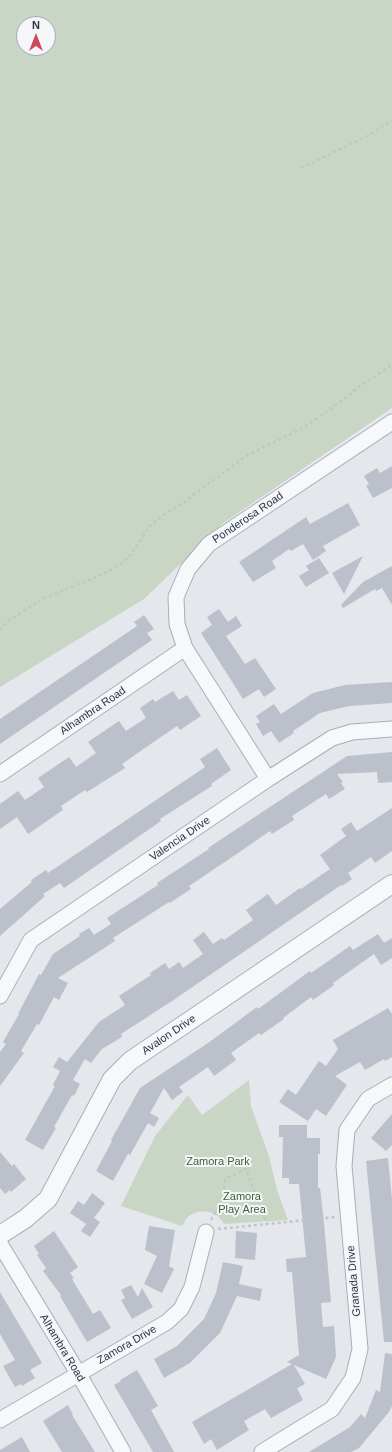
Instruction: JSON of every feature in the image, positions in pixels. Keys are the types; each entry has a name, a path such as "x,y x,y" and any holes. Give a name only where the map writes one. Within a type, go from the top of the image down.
{"street":[{"name":"Ponderosa Road","path":"268,779 185,648 177,624 176,597 188,569 209,544 392,422"},
{"name":"Alhambra Road","path":"0,774 185,648"},
{"name":"Valencia Drive","path":"0,996 31,940 268,779 332,738 352,732 392,729"},
{"name":"Avalon Drive","path":"0,1235 25,1219 48,1200 112,1079 130,1061 392,884"},
{"name":"Granada Drive","path":"262,1452 332,1409 353,1378 360,1349 344,1166 347,1130 368,1099 392,1084"},
{"name":"Zamora Drive","path":"0,1420 167,1322 180,1309 192,1286 206,1232"},
{"name":"Alhambra Road","path":"0,1244 78,1373 123,1452"}],"path":[{"path":"301,168 368,136 392,120"},
{"path":"0,630 8,621 42,599 101,575 121,564 132,553 150,526 162,516 184,502 246,456 303,428 360,386 392,365"},
{"path":"206,1232 217,1209 222,1204 225,1195 225,1180 246,1169 267,1224"},
{"path":"206,1232 225,1227 348,1216"}],"green space":[{"path":"0,0 392,0 392,408 222,524 144,599 0,687"},
{"name":"Zamora Park","path":"249,1080 251,1106 269,1156 277,1190 288,1220 224,1224 218,1216 204,1211 194,1213 189,1216 182,1226 121,1206 155,1136 188,1095 202,1115"}],"building":[{"path":"392,466 392,488 373,498 366,486 369,484 364,476 377,468 380,473"},
{"path":"348,503 360,525 323,546 326,551 313,560 303,544 291,551 289,549 272,561 276,568 253,582 239,562 306,517 310,524"},
{"path":"363,556 344,594 332,573"},
{"path":"319,558 329,573 306,587 299,576 309,570 306,566"},
{"path":"392,566 392,605 382,588 376,591 375,589 343,608 341,605 363,582"},
{"path":"219,609 228,622 236,616 242,626 226,636 245,664 255,658 276,689 264,697 259,689 243,699 201,633 212,625 207,617"},
{"path":"144,615 154,629 147,633 152,640 0,744 0,719 137,626 134,622"},
{"path":"392,682 392,703 349,706 320,713 293,731 294,733 279,743 271,731 263,736 256,724 260,722 256,716 274,704 281,714 313,693 345,685"},
{"path":"173,691 179,700 187,695 201,716 180,730 177,726 122,764 125,768 87,792 85,790 61,806 63,810 28,834 17,817 0,829 0,804 18,791 25,800 44,787 38,778 69,757 76,767 96,753 88,742 119,721 126,731 146,718 140,708 153,699 155,702"},
{"path":"217,748 231,770 211,784 212,786 160,819 161,821 64,888 60,883 43,894 45,896 0,936 0,909 32,882 31,880 46,870 48,873 205,767 200,759"},
{"path":"392,752 392,782 378,783 377,772 337,774 343,782 341,783 345,789 329,799 326,794 292,816 294,820 272,834 270,831 189,886 191,889 113,938 115,941 58,978 68,983 59,1000 54,997 39,1025 37,1024 21,1051 24,1053 0,1086 0,1052 6,1044 3,1042 39,974 41,975 53,954 80,936 79,934 89,928 94,935 111,924 107,918 158,885 157,883 209,849 208,848 347,756"},
{"path":"392,808 392,851 375,863 371,857 348,873 352,879 121,1034 122,1037 102,1049 91,1063 85,1059 73,1080 80,1084 54,1127 56,1128 43,1150 25,1140 55,1086 53,1085 60,1071 53,1067 59,1057 67,1062 99,1022 125,1005 119,996 151,975 150,973 165,963 169,969 179,962 183,968 203,954 193,940 204,932 213,944 222,938 224,940 253,920 246,910 268,894 276,905 300,888 301,889 330,869 320,855 346,836 341,829 351,822 357,831"},
{"path":"378,934 384,943 392,938 392,958 381,965 374,954 333,983 334,985 313,1000 311,997 283,1018 284,1019 261,1035 259,1033 231,1053 236,1060 214,1076 208,1067 179,1087 183,1092 172,1100 164,1088 150,1113 159,1118 154,1127 148,1123 113,1181 96,1171 112,1141 111,1140 140,1088 208,1043 257,1007 258,1009 310,971 311,973 350,946 353,950"},
{"path":"388,1008 392,1014 392,1057 385,1061 384,1059 365,1070 360,1062 335,1076 347,1085 326,1116 316,1109 308,1121 279,1102 288,1089 296,1095 319,1061 326,1066 338,1049 333,1040"},
{"path":"392,1114 392,1145 386,1151 371,1138"},
{"path":"279,1125 307,1125 307,1138 320,1138 320,1154 318,1154 318,1188 320,1188 324,1223 331,1302 321,1303 323,1327 334,1326 336,1357 326,1379 294,1365 305,1384 297,1388 303,1400 271,1418 265,1409 244,1421 249,1430 217,1450 211,1439 204,1444 192,1422 292,1364 287,1362 299,1355 292,1272 287,1272 286,1259 306,1257 299,1184 289,1184 289,1178 282,1178 283,1137 279,1137"},
{"path":"0,1152 12,1166 14,1164 26,1179 11,1192 10,1190 5,1194 0,1188"},
{"path":"388,1158 392,1199 392,1342 384,1342 366,1161"},
{"path":"92,1193 105,1203 94,1218 100,1222 90,1237 81,1231 86,1224 70,1213 78,1201 84,1205"},
{"path":"149,1226 175,1230 169,1266 174,1269 162,1293 144,1284 157,1256 145,1250"},
{"path":"54,1231 78,1267 70,1273 74,1278 72,1279 93,1314 100,1310 111,1328 87,1342 60,1296 61,1295 43,1271 46,1268 37,1255 39,1254 34,1246"},
{"path":"236,1231 257,1233 255,1260 235,1258"},
{"path":"223,1262 243,1266 239,1284 262,1289 260,1301 237,1296 220,1333 190,1363 164,1378 154,1359 177,1346 204,1319 216,1293"},
{"path":"131,1285 138,1297 142,1288 153,1307 132,1319 121,1300 125,1298 121,1290"},
{"path":"0,1292 42,1363 30,1370 35,1378 22,1386 21,1384 15,1387 3,1366 15,1360 0,1334"},
{"path":"385,1353 392,1354 392,1406 389,1412 359,1448 351,1452 309,1452 350,1427 361,1414 365,1418 376,1390 380,1392"},
{"path":"137,1370 158,1406 151,1410 174,1452 153,1452 114,1385"},
{"path":"68,1405 72,1415 95,1452 62,1452 43,1421"},
{"path":"22,1437 30,1452 0,1452 0,1450"}],"park label":[{"name":"Zamora Play Area","path":"242,1203"}]}
